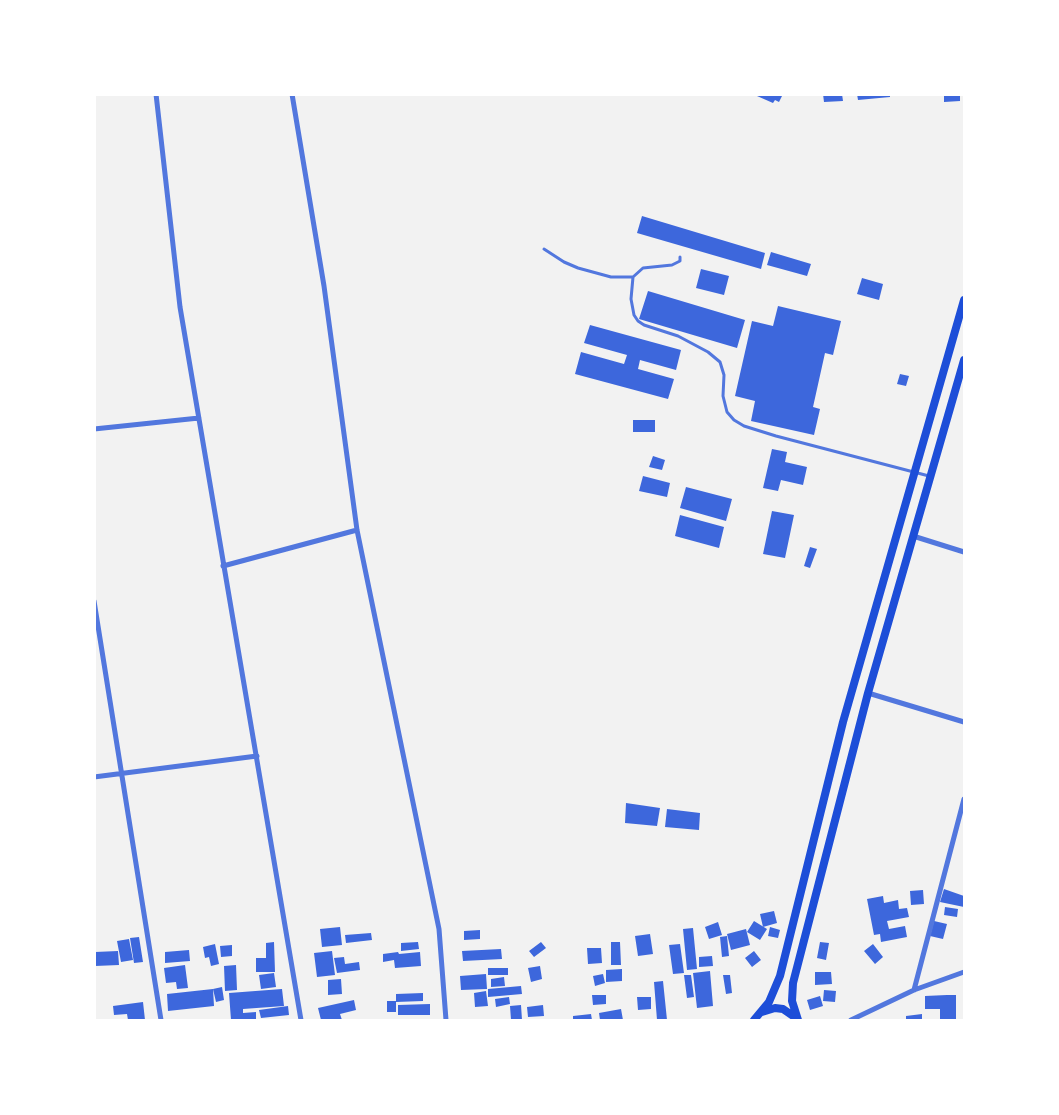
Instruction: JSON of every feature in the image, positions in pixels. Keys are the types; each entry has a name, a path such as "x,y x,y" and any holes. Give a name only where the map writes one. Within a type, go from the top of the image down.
{"main road":[{"path":"758,1016 773,996 780,976 843,722 964,300"},
{"path":"798,1020 792,1001 793,983 868,693 964,360"},
{"path":"746,1020 758,1016 767,1009 783,1009 798,1020"}],"street":[{"path":"156,94 180,307 200,418 222,566 302,1020"},
{"path":"292,94 324,286 357,530 439,929 446,1020"},
{"path":"94,429 200,418"},
{"path":"222,566 357,530"},
{"path":"913,536 964,552"},
{"path":"94,601 160,1020"},
{"path":"868,693 964,722"},
{"path":"94,777 257,756"},
{"path":"914,990 964,799"},
{"path":"851,1020 914,990 964,972"}],"lane":[{"path":"544,249 578,268 611,277 633,277 643,268 672,265 680,261 680,257"},
{"path":"633,277 631,299 634,315 638,321 678,336 708,352 720,362 724,375 723,396 727,412 734,420 744,426 776,436 930,477"}],"building":[{"path":"758,94 783,94 779,102 775,100 773,103 757,96"},
{"path":"823,94 842,94 843,101 824,102"},
{"path":"857,94 890,94 890,97 858,100"},
{"path":"944,94 960,94 960,101 944,102"},
{"path":"642,216 765,253 761,269 637,233"},
{"path":"771,252 811,264 807,276 767,265"},
{"path":"701,269 729,276 724,295 696,288"},
{"path":"862,278 883,284 879,300 857,294"},
{"path":"648,291 745,320 737,348 639,319"},
{"path":"778,306 841,321 833,355 825,353 813,407 820,409 814,435 751,421 755,401 735,396 752,321 773,326"},
{"path":"590,325 681,350 676,370 640,360 638,369 674,379 668,399 575,374 581,352 624,364 627,355 584,343"},
{"path":"900,374 909,376 906,386 897,384"},
{"path":"633,420 655,420 655,432 633,432"},
{"path":"772,449 787,452 785,462 807,467 803,485 781,480 778,491 763,488"},
{"path":"653,456 665,460 662,470 649,467"},
{"path":"643,476 670,483 667,497 639,491"},
{"path":"686,487 732,499 726,521 680,508"},
{"path":"772,511 794,515 785,558 763,554"},
{"path":"680,515 724,527 719,548 675,536"},
{"path":"810,547 817,549 810,568 804,566"},
{"path":"626,803 660,808 657,826 625,823"},
{"path":"667,809 700,813 699,830 665,827"},
{"path":"944,889 964,896 964,907 940,902"},
{"path":"923,890 924,904 911,905 910,891"},
{"path":"883,896 884,903 898,900 899,909 907,908 909,917 887,921 889,929 905,926 907,937 881,942 880,934 874,935 867,899"},
{"path":"945,907 958,909 957,917 944,915"},
{"path":"774,911 777,923 763,927 760,914"},
{"path":"754,921 767,929 760,940 747,932"},
{"path":"934,921 947,924 943,939 930,936"},
{"path":"718,922 722,935 709,939 705,927"},
{"path":"340,927 342,945 322,947 320,929"},
{"path":"770,927 780,930 778,938 768,936"},
{"path":"693,928 697,969 687,970 683,929"},
{"path":"746,929 750,945 731,950 727,934"},
{"path":"480,930 480,939 464,940 464,931"},
{"path":"371,933 372,940 346,943 345,935"},
{"path":"650,934 653,954 638,956 635,936"},
{"path":"727,936 729,956 722,957 720,937"},
{"path":"139,937 143,962 134,963 130,938"},
{"path":"129,939 133,960 121,962 117,941"},
{"path":"274,942 275,972 256,972 256,958 266,958 266,943"},
{"path":"418,942 419,949 401,951 401,943"},
{"path":"541,942 546,948 534,957 529,951"},
{"path":"611,942 620,942 621,965 611,965"},
{"path":"820,942 829,943 826,960 817,958"},
{"path":"215,944 219,964 211,966 209,957 205,958 203,947"},
{"path":"680,944 684,973 673,974 669,945"},
{"path":"873,944 883,957 875,964 864,951"},
{"path":"232,945 232,956 221,957 220,946"},
{"path":"587,948 601,948 602,963 588,964"},
{"path":"501,949 502,959 463,961 462,951"},
{"path":"189,950 190,961 165,963 165,952"},
{"path":"118,951 119,965 95,966 95,952"},
{"path":"332,951 335,975 317,977 314,953"},
{"path":"754,951 761,960 752,967 745,958"},
{"path":"398,952 399,954 420,952 421,966 395,968 394,960 383,962 383,954"},
{"path":"712,956 713,966 699,967 699,957"},
{"path":"344,957 345,964 359,962 360,970 337,973 334,958"},
{"path":"185,965 188,988 177,989 176,982 166,983 164,968"},
{"path":"236,965 237,990 225,991 224,966"},
{"path":"540,966 542,979 531,982 528,968"},
{"path":"488,968 508,968 508,975 488,975"},
{"path":"622,969 622,981 606,982 606,970"},
{"path":"710,971 713,1006 697,1008 693,973"},
{"path":"815,972 831,972 832,984 815,985"},
{"path":"274,973 276,987 261,989 259,975"},
{"path":"486,974 487,989 461,990 460,976"},
{"path":"603,974 605,983 595,986 593,976"},
{"path":"684,975 691,975 694,997 687,998"},
{"path":"723,975 730,975 732,993 726,994"},
{"path":"504,977 505,986 491,987 491,979"},
{"path":"341,979 342,994 328,995 328,980"},
{"path":"663,981 667,1020 657,1020 654,982"},
{"path":"521,986 522,994 488,997 488,989"},
{"path":"222,987 224,1000 216,1002 213,989"},
{"path":"213,989 214,1006 168,1011 167,994"},
{"path":"282,989 284,1006 243,1009 243,1013 256,1012 256,1020 231,1020 229,993"},
{"path":"824,990 836,991 835,1002 823,1001"},
{"path":"486,991 488,1006 475,1007 474,993"},
{"path":"423,993 423,1001 396,1002 396,994"},
{"path":"592,995 606,995 606,1004 593,1005"},
{"path":"956,995 956,1020 940,1020 940,1009 925,1009 925,996"},
{"path":"820,996 823,1006 810,1010 807,1000"},
{"path":"509,997 510,1004 496,1007 495,999"},
{"path":"637,997 651,997 651,1009 638,1010"},
{"path":"354,1000 356,1010 340,1014 342,1020 321,1020 318,1008"},
{"path":"387,1001 396,1001 396,1012 387,1012"},
{"path":"143,1002 145,1020 128,1020 127,1014 114,1015 113,1006"},
{"path":"430,1004 430,1015 398,1015 398,1005"},
{"path":"521,1005 522,1020 511,1020 510,1006"},
{"path":"543,1005 544,1016 528,1017 527,1007"},
{"path":"288,1006 289,1015 261,1018 259,1010"},
{"path":"621,1009 623,1020 600,1020 599,1013"},
{"path":"591,1014 592,1020 573,1020 573,1016"},
{"path":"922,1014 922,1020 906,1020 906,1016"}]}
